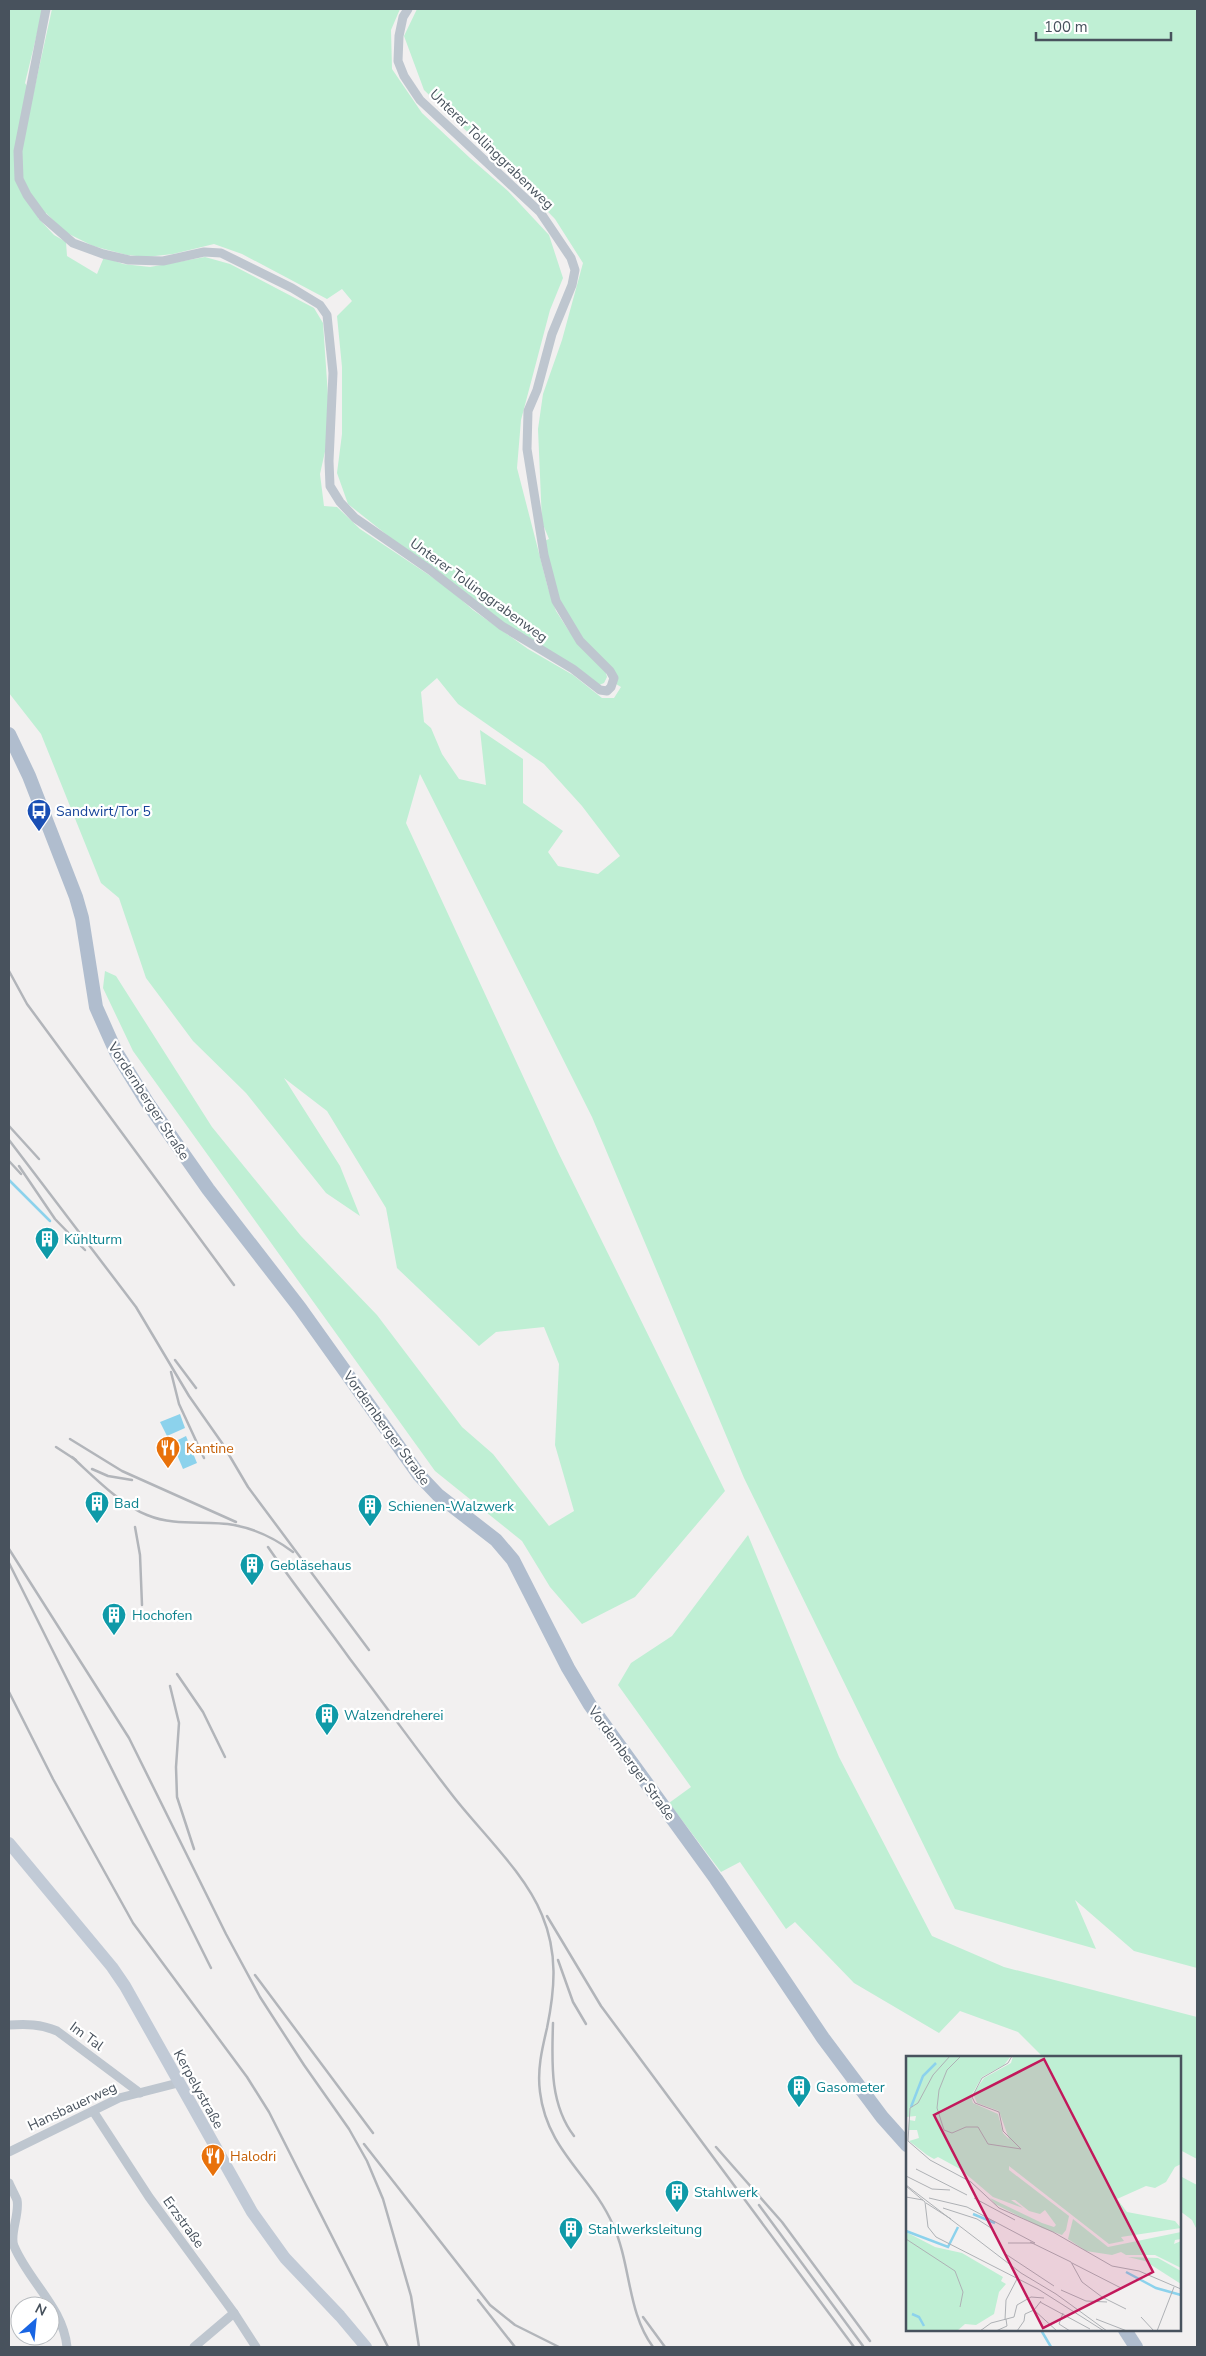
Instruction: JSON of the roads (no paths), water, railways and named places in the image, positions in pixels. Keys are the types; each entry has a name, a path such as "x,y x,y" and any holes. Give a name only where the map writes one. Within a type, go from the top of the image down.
{"main road":[{"name":"Vordernberger Straße","path":"9,734 29,776 76,897 86,942 93,992 101,1022 116,1052 147,1102 208,1189 300,1308 419,1475 438,1495 496,1540 513,1560 568,1668 586,1699 716,1879 823,2038 882,2117 906,2144"},
{"name":"Kerpelystraße","path":"9,1842 112,1967 125,1986 178,2083 257,2219 285,2258 340,2316 366,2347"},
{"path":"1126,2331 1136,2347"}],"street":[{"name":"Unterer Tollinggrabenweg","path":"46,9 18,151 19,179 27,195 43,216 73,242 129,260 163,262 204,252 221,253 292,288 320,305 328,315 333,373 329,461 330,486 340,502 355,518 430,570 502,626 600,690 607,691 612,687 614,678 610,670 580,641 561,612 551,587 540,535 528,449 528,411 537,390 552,334 572,285 575,270 571,258 540,212 426,105 404,76 398,61 398,36 403,17 408,9"},
{"name":"Im Tal","path":"9,2025 33,2024 57,2031 140,2093"},
{"name":"Hansbauerweg","path":"9,2152 119,2098 178,2083"},
{"name":"Erzstraße","path":"93,2111 149,2197 234,2313 256,2347"},
{"path":"9,2183 17,2202 11,2244 58,2315 65,2331 67,2347"},
{"path":"194,2347 234,2313"}],"water":[{"path":"180,1414 185,1428 167,1436 160,1422"},
{"path":"186,1436 197,1463 183,1469 172,1443"}],"waterway":[{"path":"9,1180 50,1221"},
{"path":"1042,2331 1051,2347"}],"railway":[{"path":"9,971 27,1004 234,1285"},
{"path":"9,1126 39,1159"},
{"path":"9,1140 136,1307 189,1396 222,1443 248,1487 309,1569"},
{"path":"9,1161 21,1174"},
{"path":"19,1166 55,1219 85,1250"},
{"path":"175,1360 196,1388"},
{"path":"171,1372 179,1404 204,1458"},
{"path":"70,1439 122,1471 236,1522"},
{"path":"56,1447 76,1460"},
{"path":"72,1457 117,1497 147,1515 169,1521 234,1525 250,1529 280,1543 293,1552"},
{"path":"92,1469 108,1476 132,1480"},
{"path":"135,1527 140,1555 142,1605"},
{"path":"268,1547 440,1779 514,1868 542,1915 551,1943 554,1971 552,1999 540,2068 539,2084 544,2113 551,2131 571,2162 594,2192 613,2225 619,2240 638,2319 653,2347"},
{"path":"9,1549 129,1738 226,1934 260,1997 304,2065 349,2129 367,2161 383,2199 411,2296 419,2347"},
{"path":"9,1563 211,1968"},
{"path":"305,1564 369,1650"},
{"path":"177,1674 203,1712 225,1757"},
{"path":"170,1686 179,1723 176,1767 177,1797 194,1849"},
{"path":"9,1692 53,1779 133,1923 247,2077 269,2112 388,2347"},
{"path":"547,1916 601,2006 854,2347"},
{"path":"558,1960 573,2002 586,2024"},
{"path":"255,1975 373,2133"},
{"path":"553,2023 552,2052 556,2096 560,2110 574,2136"},
{"path":"364,2144 490,2305 515,2325 559,2347"},
{"path":"716,2147 782,2222 870,2341"},
{"path":"759,2205 863,2346"},
{"path":"478,2300 515,2347"},
{"path":"643,2317 665,2347"}],"place":[{"name":"Sandwirt/Tor 5","path":"39,832"},
{"name":"Kühlturm","path":"47,1260"},
{"name":"Kantine","path":"168,1469"},
{"name":"Bad","path":"97,1524"},
{"name":"Schienen-Walzwerk","path":"370,1527"},
{"name":"Gebläsehaus","path":"252,1586"},
{"name":"Hochofen","path":"114,1636"},
{"name":"Walzendreherei","path":"327,1736"},
{"name":"Gasometer","path":"799,2108"},
{"name":"Halodri","path":"213,2177"},
{"name":"Stahlwerk","path":"677,2213"},
{"name":"Stahlwerksleitung","path":"571,2250"}]}
